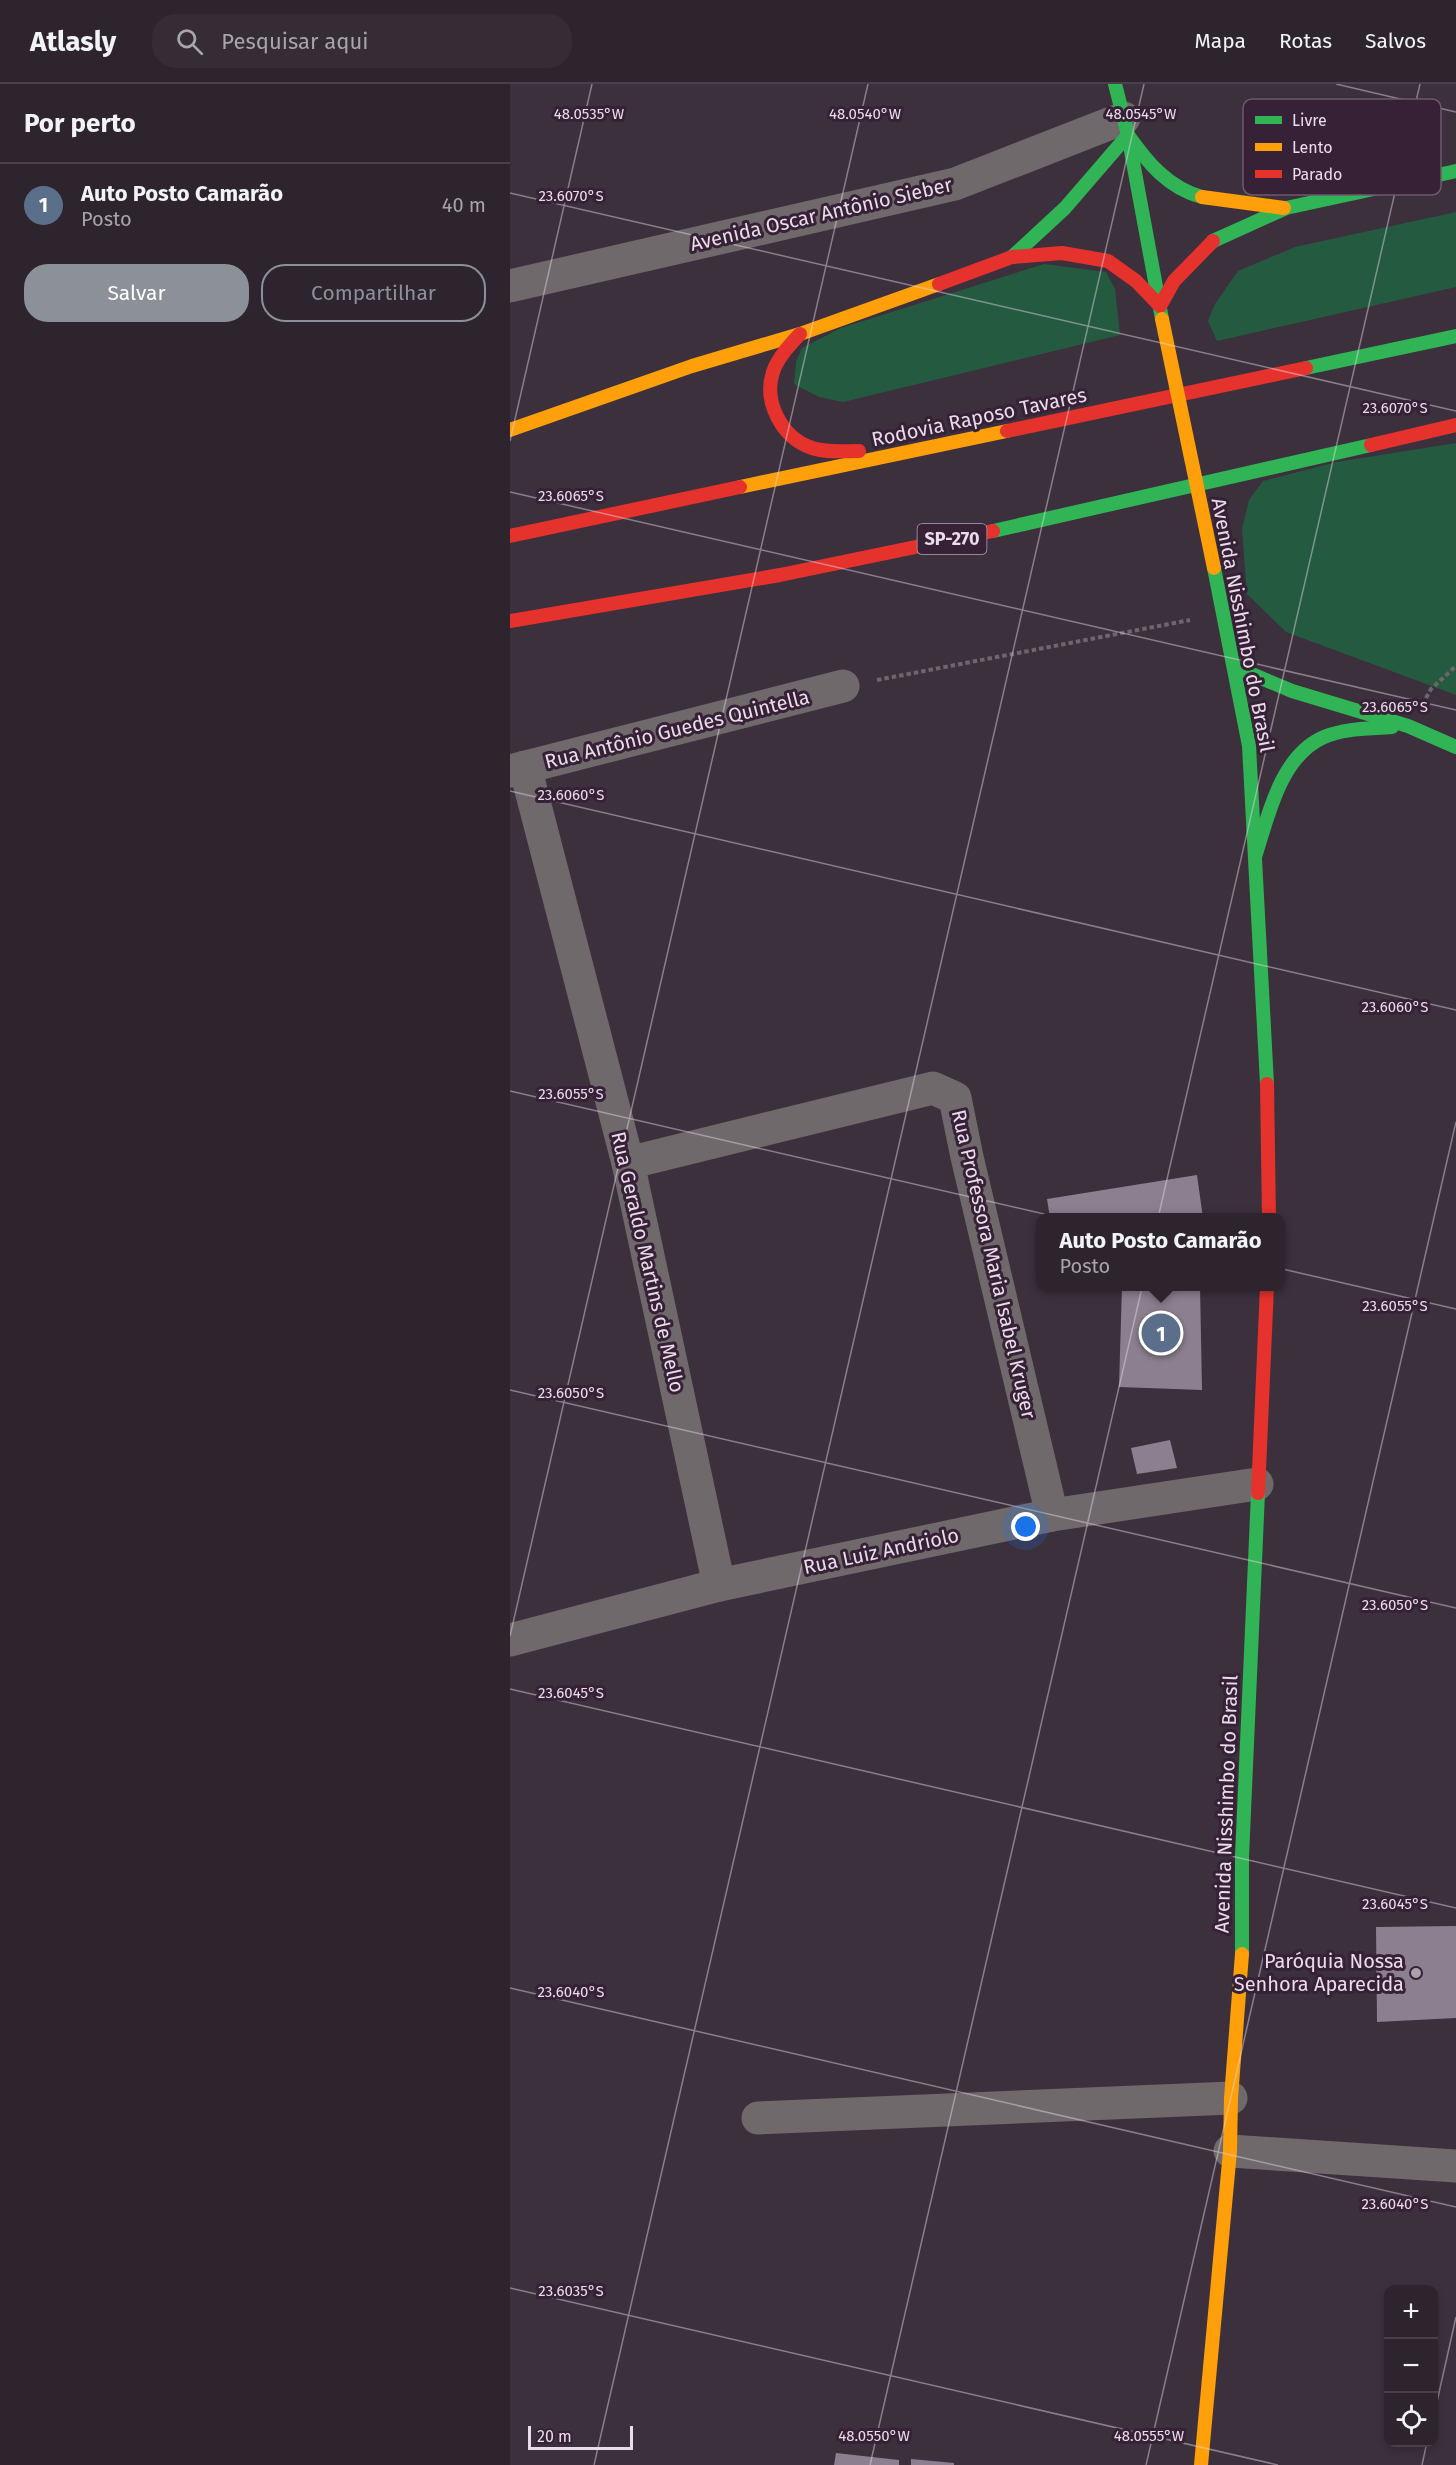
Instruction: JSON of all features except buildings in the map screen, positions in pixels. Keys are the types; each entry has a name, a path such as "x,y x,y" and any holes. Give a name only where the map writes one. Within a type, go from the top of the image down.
{"main road":[{"name":"Avenida Nisshimbo do Brasil","path":"1115,84 1126,127 1249,746 1266,1050 1269,1213"},
{"path":"1012,257 1065,208 1126,127 1146,161 1185,192 1234,202 1286,208"},
{"path":"1441,174 1456,171"},
{"path":"510,430 682,370 800,334 1012,257 1062,253 1108,261 1136,281 1161,312 1174,281 1215,239 1286,208 1346,195"},
{"path":"800,334 781,356 769,386 771,404 778,421 790,435 806,446 827,451 912,451"},
{"name":"Rodovia Raposo Tavares","path":"510,536 1456,336"},
{"name":"SP-270","path":"510,621 791,573 1058,517 1456,425"},
{"path":"1391,440 1456,430"},
{"path":"1235,667 1292,691 1408,726 1456,747"},
{"path":"1255,857 1273,803 1300,754 1321,738 1355,729 1408,726"},
{"name":"Avenida Nisshimbo do Brasil","path":"1201,2465 1230,2151 1242,1971 1242,1857 1257,1484 1268,1291"}],"street":[{"name":"Avenida Oscar Antônio Sieber","path":"510,286 955,184 1126,127"},
{"name":"Rua Antônio Guedes Quintella","path":"517,769 843,686"},
{"name":"Rua Geraldo Martins de Mello","path":"517,769 628,1163 719,1585"},
{"name":"Rua Professora Maria Isabel Kruger","path":"628,1163 933,1088 955,1098 1052,1515"},
{"name":"Rua Luiz Andriolo","path":"510,1640 719,1585 1052,1515 1257,1484"},
{"path":"758,2118 1232,2098"},
{"path":"1230,2151 1456,2166"}],"path":[{"path":"843,686 1224,614"},
{"path":"1408,726 1431,689 1456,666"}],"green space":[{"path":"1456,212 1456,287 1217,341 1208,321 1215,304 1238,271 1295,247"},
{"path":"1044,264 1106,272 1115,289 1120,335 843,402 819,397 794,384 796,362 802,348 841,328"},
{"path":"1456,443 1456,695 1286,632 1247,594 1242,529 1249,500 1263,481 1337,462"}],"traffic: fast":[{"path":"1115,84 1128,135 1162,319"},
{"path":"1012,257 1065,208 1128,135 1159,173 1179,187 1202,197"},
{"path":"1441,174 1456,171"},
{"path":"1213,241 1286,208 1346,195"},
{"path":"1306,368 1456,336"},
{"path":"993,531 1371,445"},
{"path":"1214,568 1249,746 1267,1084"},
{"path":"1235,667 1292,691 1408,726 1456,747"},
{"path":"1255,857 1278,789 1296,758 1309,746 1324,737 1358,729 1392,727"},
{"path":"1242,1954 1242,1857 1258,1493"}],"traffic: slow":[{"path":"1202,197 1284,208"},
{"path":"510,430 692,366 800,334 939,284"},
{"path":"1162,319 1214,568"},
{"path":"740,487 1007,431"},
{"path":"1201,2465 1230,2151 1231,2098 1242,1954"}],"traffic: jam":[{"path":"939,284 1012,257 1062,253 1108,261 1136,281 1160,306 1174,281 1213,241"},
{"path":"800,334 781,356 773,372 771,395 778,418 792,436 812,448 830,451 859,451"},
{"path":"1007,431 1306,368"},
{"path":"1371,445 1456,425"},
{"path":"510,536 740,487"},
{"path":"510,621 780,575 993,531"},
{"path":"1267,1084 1269,1213"},
{"path":"1258,1493 1267,1291"}],"place":[{"name":"Auto Posto Camarão","path":"1161,1333"},
{"name":"Paróquia Nossa Senhora Aparecida","path":"1416,1973"}]}
